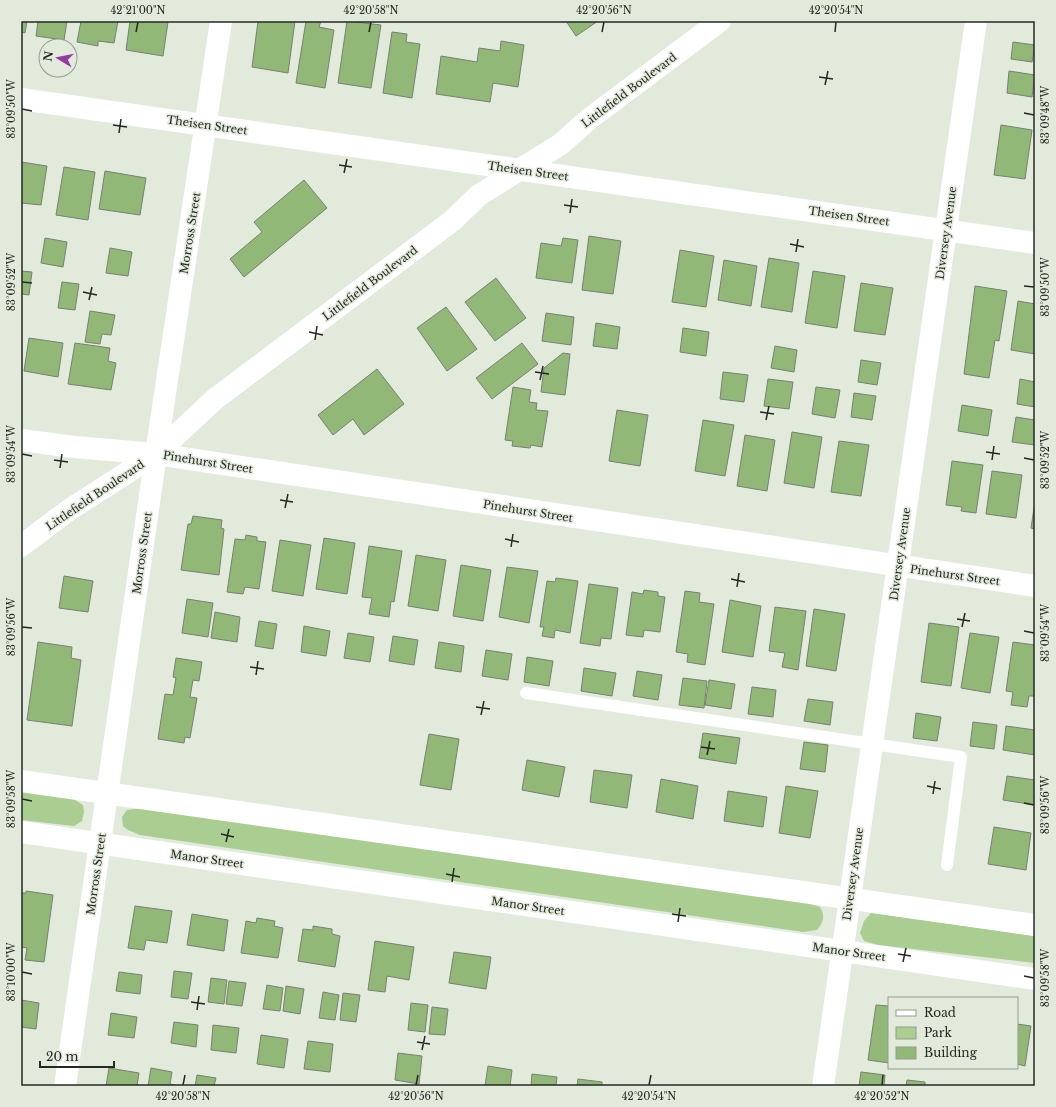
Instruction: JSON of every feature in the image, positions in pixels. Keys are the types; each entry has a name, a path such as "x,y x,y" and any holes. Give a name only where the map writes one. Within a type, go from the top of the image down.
{"street":[{"name":"Morross Street","path":"65,1086 156,454 221,21"},
{"name":"Littlefield Boulevard","path":"21,546 69,510 156,454 215,399 452,221 479,195 561,144 589,119 720,21"},
{"name":"Diversey Avenue","path":"823,1086 976,21"},
{"name":"Theisen Street","path":"21,99 1035,243"},
{"name":"Pinehurst Street","path":"21,440 74,447 156,454 898,567 1035,586"},
{"path":"21,781 1035,925"},
{"name":"Manor Street","path":"21,832 1035,979"}],"lane":[{"path":"526,693 961,757 947,865"}],"green space":[{"path":"21,791 72,798 83,805 84,812 82,821 74,826 21,820"},
{"path":"142,808 807,903 820,907 823,913 823,919 817,930 803,932 140,835 123,826 122,817 127,810"},
{"path":"871,913 1035,936 1035,963 878,945 864,941 860,933 864,921"}],"building":[{"path":"21,21 27,21 25,33 21,32"},
{"path":"38,21 67,21 64,38 36,36"},
{"path":"81,21 118,21 114,43 98,41 98,46 78,42"},
{"path":"130,21 168,22 163,56 126,50"},
{"path":"258,21 295,21 288,73 252,67"},
{"path":"306,21 321,21 319,27 334,30 325,88 296,83"},
{"path":"347,21 381,25 371,88 338,83"},
{"path":"566,21 598,21 576,36"},
{"path":"392,32 407,34 406,42 420,44 412,98 383,93"},
{"path":"501,41 524,45 518,87 493,83 490,102 436,94 441,56 477,62 479,48 500,51"},
{"path":"1013,42 1035,45 1032,62 1011,59"},
{"path":"1009,71 1035,75 1032,97 1007,93"},
{"path":"1001,125 1032,130 1025,179 994,175"},
{"path":"21,162 47,166 41,205 21,203"},
{"path":"64,167 95,172 88,220 56,215"},
{"path":"105,171 146,178 140,215 99,209"},
{"path":"304,180 327,208 244,277 230,259 262,232 254,222"},
{"path":"589,236 621,241 613,294 582,290"},
{"path":"45,238 67,242 63,267 41,263"},
{"path":"563,238 578,240 572,283 536,278 541,243 561,246"},
{"path":"110,248 132,252 128,276 106,273"},
{"path":"680,250 714,256 706,307 672,302"},
{"path":"769,258 799,263 792,312 761,307"},
{"path":"724,260 757,266 751,306 718,300"},
{"path":"21,271 32,272 29,295 21,294"},
{"path":"813,271 845,276 837,328 805,323"},
{"path":"496,278 526,318 495,341 465,302"},
{"path":"62,282 79,284 75,310 58,308"},
{"path":"861,283 893,288 885,335 854,331"},
{"path":"975,286 1007,291 999,341 995,340 989,378 964,374"},
{"path":"1018,301 1035,304 1035,354 1011,350"},
{"path":"446,307 477,349 447,371 417,328"},
{"path":"90,311 115,315 111,335 102,334 100,344 85,342"},
{"path":"546,313 574,317 571,345 542,341"},
{"path":"596,323 620,327 617,349 593,346"},
{"path":"683,328 709,332 706,356 680,352"},
{"path":"29,338 63,343 58,377 24,371"},
{"path":"75,343 110,348 108,361 116,363 111,390 68,384"},
{"path":"522,343 538,364 492,399 476,378"},
{"path":"775,346 797,350 794,372 771,368"},
{"path":"563,353 570,354 565,395 541,392 544,368"},
{"path":"861,360 881,363 877,385 858,382"},
{"path":"377,369 404,404 364,435 353,419 333,435 318,415"},
{"path":"723,372 748,375 744,402 720,399"},
{"path":"768,379 793,382 789,409 764,406"},
{"path":"1020,379 1035,382 1035,407 1017,404"},
{"path":"513,387 531,390 529,402 537,403 536,410 548,411 542,447 531,445 530,448 512,446 513,441 505,440"},
{"path":"816,387 840,390 835,418 812,414"},
{"path":"854,393 876,396 872,420 851,417"},
{"path":"962,405 992,410 988,436 958,431"},
{"path":"617,410 648,415 640,466 609,461"},
{"path":"1016,417 1035,420 1035,445 1012,442"},
{"path":"703,420 734,425 725,476 695,471"},
{"path":"792,432 822,437 814,488 784,483"},
{"path":"745,435 775,440 767,491 737,486"},
{"path":"839,441 869,445 861,496 831,492"},
{"path":"952,461 983,465 976,513 961,511 962,507 946,505"},
{"path":"992,471 1022,475 1016,518 986,514"},
{"path":"1035,502 1035,529 1031,528"},
{"path":"193,516 222,520 221,528 224,529 219,575 181,570 188,524 191,524"},
{"path":"246,535 257,537 257,541 266,542 259,589 245,587 243,594 227,592 235,539 245,540"},
{"path":"324,538 355,543 347,594 316,589"},
{"path":"280,540 311,545 303,596 272,591"},
{"path":"369,546 402,551 394,602 391,601 389,617 369,614 372,598 362,597"},
{"path":"416,555 446,560 438,611 408,606"},
{"path":"461,565 491,570 483,621 453,616"},
{"path":"507,567 538,571 529,623 499,617"},
{"path":"64,576 93,581 88,612 59,608"},
{"path":"556,578 578,581 570,633 555,630 554,638 542,636 544,627 540,627 547,581 555,582"},
{"path":"589,584 618,588 611,639 601,638 600,646 580,643"},
{"path":"644,590 658,592 658,596 665,597 660,632 644,630 643,637 626,635 632,592 643,594"},
{"path":"685,591 700,593 699,602 714,604 705,665 687,662 688,654 676,652"},
{"path":"187,599 213,603 208,637 182,633"},
{"path":"730,600 761,606 753,657 722,652"},
{"path":"775,607 806,611 798,670 782,667 785,653 769,651"},
{"path":"814,609 845,614 836,671 806,666"},
{"path":"215,612 240,617 237,642 211,638"},
{"path":"259,621 277,624 273,649 255,646"},
{"path":"929,623 959,627 951,686 921,682"},
{"path":"304,626 330,631 326,656 301,652"},
{"path":"348,633 374,637 370,662 344,658"},
{"path":"970,633 999,637 990,693 961,688"},
{"path":"393,636 418,640 414,665 389,661"},
{"path":"38,642 72,647 71,658 81,660 72,726 27,720"},
{"path":"439,642 464,646 461,672 435,668"},
{"path":"1013,642 1035,645 1035,696 1029,696 1027,707 1011,705 1013,692 1006,691"},
{"path":"486,650 512,654 508,680 482,676"},
{"path":"527,657 553,661 549,686 524,682"},
{"path":"176,658 202,662 199,681 193,680 190,697 197,698 190,738 185,737 184,743 158,739 165,694 173,695 176,678 173,677"},
{"path":"584,668 616,673 612,696 581,691"},
{"path":"637,671 662,675 658,700 633,696"},
{"path":"683,678 707,681 704,708 679,705"},
{"path":"709,680 735,684 731,709 705,705"},
{"path":"752,687 776,690 773,717 748,714"},
{"path":"808,699 833,702 830,725 804,721"},
{"path":"916,713 941,717 937,741 913,738"},
{"path":"973,722 997,725 994,749 970,746"},
{"path":"1006,726 1035,730 1035,755 1003,750"},
{"path":"703,733 740,738 736,764 699,758"},
{"path":"429,734 459,739 451,790 420,785"},
{"path":"804,742 828,745 825,772 800,769"},
{"path":"527,760 565,767 559,797 522,790"},
{"path":"594,770 632,775 627,808 590,802"},
{"path":"1007,776 1035,780 1035,805 1003,800"},
{"path":"661,779 698,786 693,819 656,812"},
{"path":"786,786 818,791 810,838 779,833"},
{"path":"728,791 767,797 763,827 724,821"},
{"path":"994,827 1031,833 1026,870 988,864"},
{"path":"26,891 53,895 44,962 25,960 27,948 21,947 21,893 26,893"},
{"path":"135,906 172,911 167,943 146,940 144,950 128,948"},
{"path":"192,914 228,920 224,951 187,945"},
{"path":"257,918 275,921 274,926 283,928 278,958 241,953 246,921 256,923"},
{"path":"313,926 332,929 332,934 340,936 335,967 298,961 303,929 313,930"},
{"path":"375,941 414,947 409,980 387,976 385,992 368,990"},
{"path":"454,952 491,957 486,989 449,983"},
{"path":"174,971 192,973 188,999 171,997"},
{"path":"119,972 142,975 140,994 116,991"},
{"path":"211,978 227,980 224,1004 208,1002"},
{"path":"229,981 246,983 242,1006 226,1004"},
{"path":"267,985 283,988 280,1011 263,1009"},
{"path":"286,986 304,989 300,1014 283,1011"},
{"path":"323,992 339,995 335,1020 319,1018"},
{"path":"343,993 360,995 356,1022 340,1020"},
{"path":"21,1000 39,1003 36,1029 21,1027"},
{"path":"411,1003 428,1005 425,1032 408,1030"},
{"path":"876,1005 888,1006 888,1063 868,1060"},
{"path":"432,1007 448,1009 445,1035 429,1034"},
{"path":"111,1013 137,1017 134,1038 108,1035"},
{"path":"174,1022 198,1025 196,1047 171,1043"},
{"path":"1018,1024 1031,1026 1025,1066 1018,1064"},
{"path":"213,1025 239,1028 236,1053 211,1050"},
{"path":"261,1035 288,1039 284,1068 257,1064"},
{"path":"308,1041 333,1044 330,1072 304,1069"},
{"path":"398,1053 422,1056 419,1084 395,1080"},
{"path":"488,1066 512,1070 510,1086 485,1086"},
{"path":"109,1068 139,1073 137,1086 106,1086"},
{"path":"151,1068 172,1072 170,1084 179,1086 148,1086"},
{"path":"861,1072 885,1075 884,1086 859,1086"},
{"path":"532,1074 557,1077 556,1086 531,1086"},
{"path":"197,1075 216,1078 214,1086 195,1086"},
{"path":"578,1079 602,1082 602,1086 577,1086"},
{"path":"907,1080 925,1082 925,1086 906,1086"}]}
